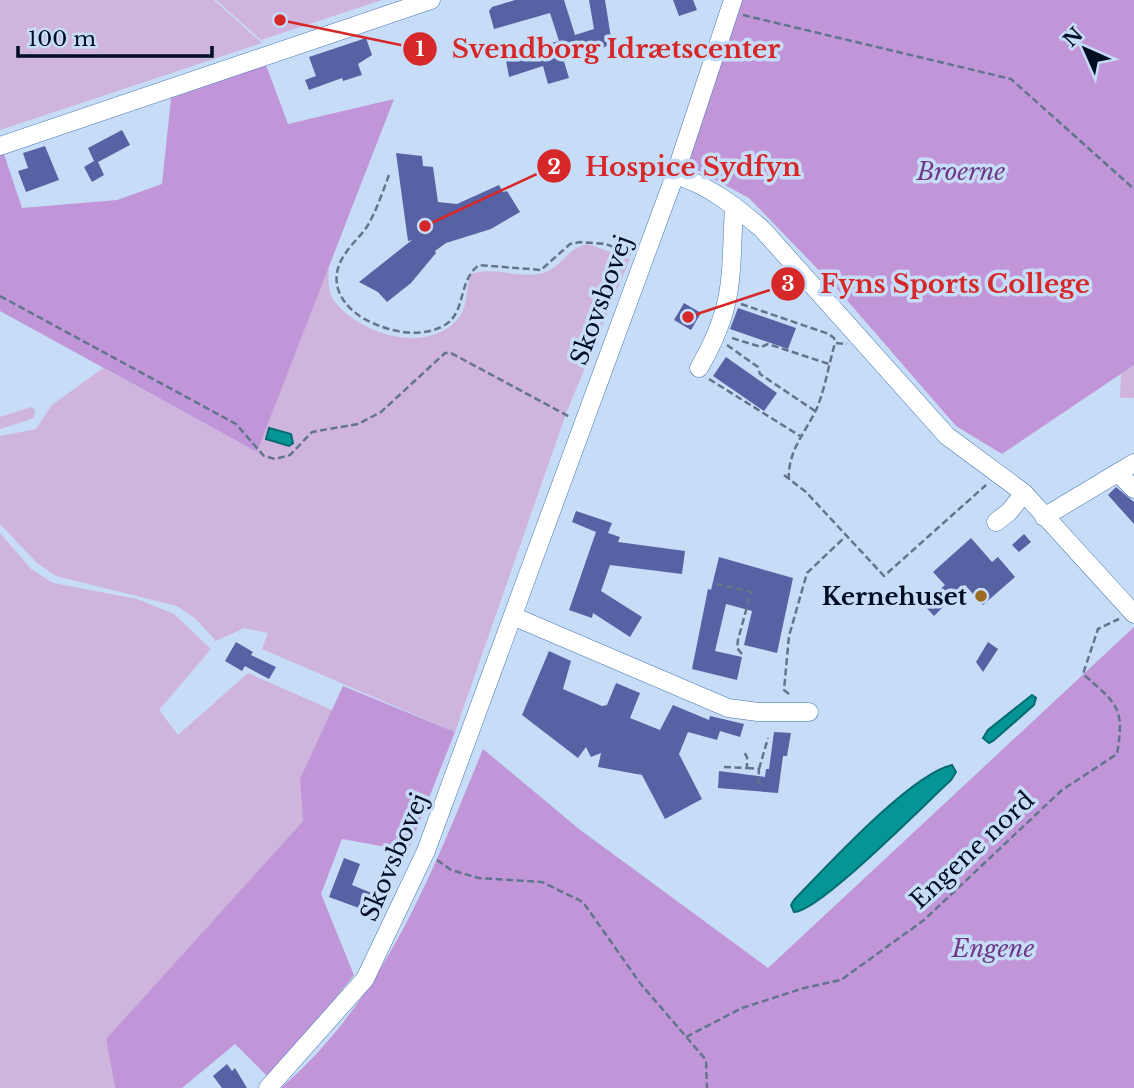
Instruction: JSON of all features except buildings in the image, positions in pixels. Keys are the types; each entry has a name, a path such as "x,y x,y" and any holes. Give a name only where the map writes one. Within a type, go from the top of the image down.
{"street":[{"path":"0,146 431,0"},
{"name":"Skovsbovej","path":"268,1088 365,979 426,851 515,617 582,423 675,175 731,6"},
{"path":"675,175 696,182 734,205 762,229 947,436 1024,493 1132,613"},
{"path":"699,368 717,336 730,296 734,205"},
{"path":"1044,517 1134,463"},
{"path":"1118,473 1134,489"},
{"path":"996,522 1009,512 1024,493"},
{"path":"515,617 728,708 755,712 789,703 809,712"}],"path":[{"path":"731,6 1011,79 1134,189"},
{"path":"389,175 368,226 341,260 335,281 350,309 383,327 428,332 444,326 454,318 459,307 466,277 479,265 541,270 570,244 589,241 643,258"},
{"path":"0,296 236,424 264,456 275,459 290,455 312,432 358,424 381,412 446,353 451,353 582,423"},
{"path":"730,296 737,298 742,306 829,334 834,338 835,343 816,411 800,436 789,465 789,480"},
{"path":"717,336 761,347 768,344 829,364"},
{"path":"717,336 758,367 760,374 816,411"},
{"path":"835,343 844,345 850,341"},
{"path":"699,368 698,372 738,399 800,436"},
{"path":"785,475 806,492 885,576 999,474"},
{"path":"789,703 784,690 789,636 807,573 846,536"},
{"path":"716,584 751,592 738,640 737,648 742,654"},
{"name":"Engene nord","path":"686,1037 742,1008 804,988 841,980 925,920 1062,790 1117,754 1122,722 1109,697 1083,674 1098,629 1132,613"},
{"path":"758,784 759,769 768,737"},
{"path":"744,752 747,768"},
{"path":"724,767 759,769"},
{"path":"426,851 451,870 479,878 542,882 583,902 640,983 706,1060 707,1088"}],"shaded area":[{"path":"0,0 214,0 262,43 0,130"},
{"path":"216,0 382,0 261,40"},
{"path":"588,244 630,259 567,411 455,732 262,649 268,633 244,628 216,641 196,619 177,606 56,576 37,563 0,524 0,436 36,429 52,405 103,368 257,452 329,265 331,294 346,314 377,331 412,338 429,336 444,330 457,320 465,304 471,274 489,271 525,275 543,273 555,267 575,249"},
{"path":"1134,365 1134,398 1120,398 1121,374"},
{"path":"31,407 35,410 34,418 0,429 0,417"},
{"path":"269,428 291,434 293,443 289,446 266,439"},
{"path":"0,533 31,569 53,583 137,599 174,614 211,649 159,710 178,735 248,673 332,710 301,779 303,821 106,1039 115,1088 0,1088"},
{"path":"1032,695 1036,698 1034,705 993,741 989,743 983,738 988,730"},
{"path":"952,765 956,772 951,780 872,855 826,895 794,912 791,905 794,900 892,803 935,772"}],"green space":[{"name":"Broerne","path":"738,0 1134,0 1134,365 1002,454 956,426 838,290 749,198 684,163"},
{"path":"266,65 288,124 394,99 257,452 0,311 0,155 4,154 22,208 117,200 162,184 171,98"},
{"name":"Engene","path":"1134,627 1134,1088 281,1088 317,1053 377,974 424,887 483,749 579,829 768,968"},
{"path":"343,686 455,732 408,851 342,839 321,894 354,975 270,1079 235,1044 182,1088 115,1088 106,1039 303,821 300,779"}],"place":[{"name":"Svendborg Idrætscenter","path":"280,20"},
{"name":"Hospice Sydfyn","path":"425,226"},
{"name":"Fyns Sports College","path":"688,317"},
{"name":"Kernehuset","path":"981,596"}]}
